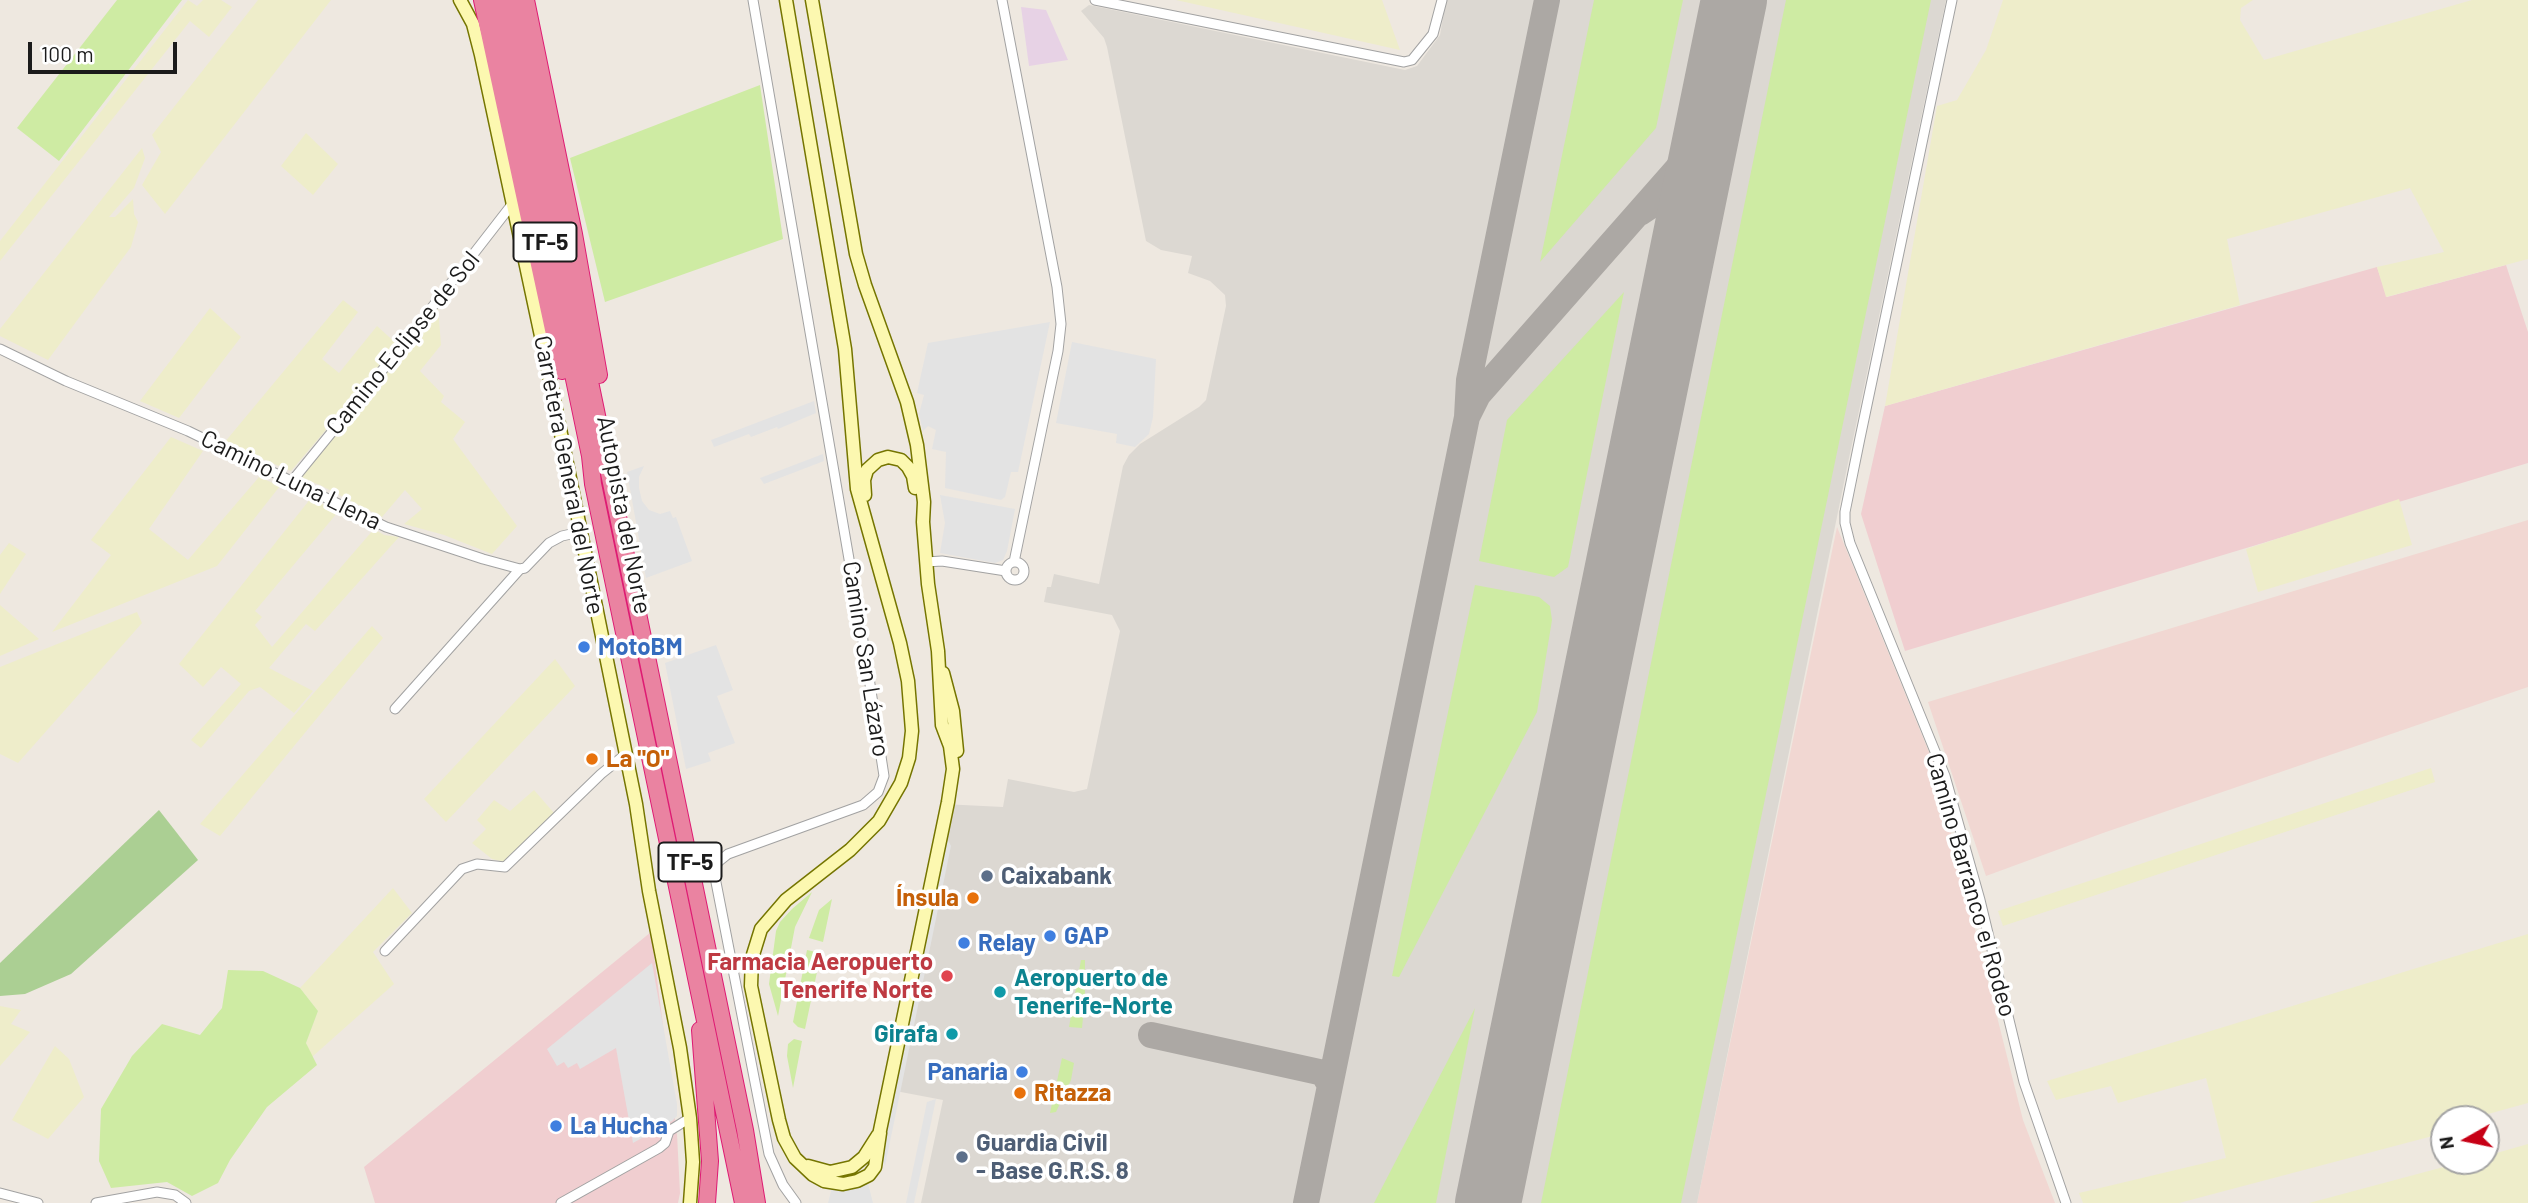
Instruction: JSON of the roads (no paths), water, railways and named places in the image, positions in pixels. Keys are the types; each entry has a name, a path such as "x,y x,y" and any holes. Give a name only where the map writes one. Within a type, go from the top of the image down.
{"highway":[{"path":"482,0 555,344 582,457 593,484"},
{"name":"Autopista del Norte","path":"495,0 743,1203"},
{"name":"Autopista del Norte","path":"511,0 745,1130 757,1203"},
{"path":"526,0 599,371 596,407"},
{"path":"699,997 710,1161 707,1203"},
{"path":"745,1130 767,1203"}],"main road":[{"name":"Carretera General del Norte","path":"460,0 473,24 513,204 626,754 680,1048 690,1118 693,1163 690,1203"},
{"path":"786,0 845,349 851,398 855,478 860,504 865,513"},
{"path":"812,0 856,254 914,428 924,502 926,562 938,651 953,711 957,749 958,770 947,808"},
{"path":"923,523 916,503 911,471 905,463 892,457 878,460 867,470 864,481 865,513 906,671 912,716 911,746 901,783 879,821 850,850 786,900 761,929 755,943 751,969 755,1015 781,1129 798,1161 815,1169 830,1172 845,1170 864,1157 881,1130 953,769 950,746 942,725 938,651"}],"street":[{"name":"Camino San Lázaro","path":"754,0 884,776 878,792 863,805 728,854 718,862 714,872 767,1144 779,1177 796,1203"},
{"path":"1002,0 1057,287 1061,324 1059,351 1014,562 1007,566 1006,571"},
{"path":"1095,0 1404,62 1412,60 1433,34 1442,0"},
{"name":"Camino Barranco el Rodeo","path":"1952,0 1845,512 1847,534 1945,776 1980,900 2024,1082 2066,1203"},
{"name":"Camino Eclipse de Sol","path":"292,481 513,204"},
{"name":"Camino Luna Llena","path":"0,349 66,381 188,431 386,527 520,569"},
{"path":"395,709 520,569 525,568 550,543 562,536 580,532"},
{"path":"926,562 942,561 1006,571 1011,579 1021,578 1023,567 1014,562"},
{"path":"384,951 462,869 477,864 505,867 601,774 626,754"},
{"path":"561,1203 659,1148 665,1143 669,1130 690,1118"},
{"path":"96,1203 157,1192 175,1195 186,1203"},
{"path":"0,1193 38,1203"}],"place":[{"name":"MotoBM","path":"584,647"},
{"name":"La \"O\"","path":"592,759"},
{"name":"Caixabank","path":"987,876"},
{"name":"Ínsula","path":"973,898"},
{"name":"GAP","path":"1050,936"},
{"name":"Relay","path":"964,943"},
{"name":"Farmacia Aeropuerto Tenerife Norte","path":"947,976"},
{"name":"Aeropuerto de Tenerife-Norte","path":"1000,992"},
{"name":"Girafa","path":"952,1034"},
{"name":"Panaria","path":"1022,1072"},
{"name":"Ritazza","path":"1020,1093"},
{"name":"La Hucha","path":"556,1126"},
{"name":"Guardia Civil - Base G.R.S. 8","path":"962,1157"}]}
